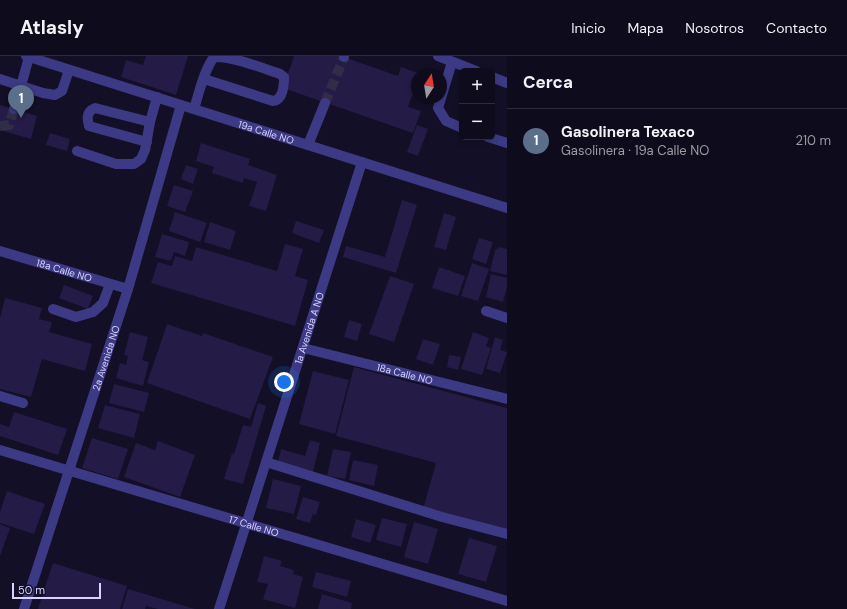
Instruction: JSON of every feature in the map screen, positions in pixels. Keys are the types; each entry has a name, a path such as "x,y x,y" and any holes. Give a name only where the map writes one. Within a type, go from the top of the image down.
{"street":[{"path":"14,109 28,56"},
{"name":"19a Calle NO","path":"28,56 507,208"},
{"path":"438,56 468,68"},
{"path":"194,109 209,64 214,57 221,57 246,63 280,74 284,77 280,97 277,101 204,80"},
{"path":"452,62 438,108 446,121 459,127"},
{"path":"0,79 43,93 55,95 62,91 69,70"},
{"path":"495,78 507,83"},
{"path":"77,151 116,164 134,164 141,159 145,150 150,122 157,97"},
{"path":"308,145 326,103"},
{"name":"2a Avenida NO","path":"24,609 128,289 181,105"},
{"path":"147,142 88,126 88,113 95,108 150,122"},
{"path":"495,139 507,143"},
{"name":"1a Avenida A NO","path":"219,609 362,162"},
{"name":"18a Calle NO","path":"0,251 128,289"},
{"path":"53,309 76,317 93,312 103,303 110,284"},
{"path":"486,311 507,318"},
{"name":"18a Calle NO","path":"302,348 507,399"},
{"path":"0,396 23,403"},
{"name":"17 Calle NO","path":"0,450 507,601"},
{"path":"266,462 442,517 507,534"}],"building":[{"path":"146,56 188,56 176,95 121,77 126,60 143,65"},
{"path":"294,56 341,56 398,76 401,67 411,70 411,99 408,107 421,111 413,133 283,88"},
{"path":"0,105 37,116 31,139 0,130"},
{"path":"417,125 428,129 418,156 407,152"},
{"path":"50,133 70,139 67,151 46,145"},
{"path":"201,143 250,159 248,165 277,175 266,211 249,206 257,182 244,178 243,183 212,173 214,167 196,161"},
{"path":"186,165 198,169 193,184 181,179"},
{"path":"174,185 193,191 185,212 167,206"},
{"path":"402,200 417,205 396,273 343,257 346,246 385,257"},
{"path":"175,212 207,223 200,242 169,231"},
{"path":"444,213 456,217 446,250 434,247"},
{"path":"296,221 324,230 319,243 292,233"},
{"path":"210,222 236,231 230,250 204,242"},
{"path":"162,234 189,242 185,256 174,252 171,261 155,257"},
{"path":"479,238 493,242 486,264 472,259"},
{"path":"285,244 303,249 295,276 308,280 295,326 151,283 158,262 172,266 175,256 192,261 196,247 277,271"},
{"path":"500,247 507,249 507,275 490,271 495,250"},
{"path":"472,263 489,269 478,301 461,296"},
{"path":"439,267 465,276 458,296 432,288"},
{"path":"491,274 507,278 507,287 503,302 486,297"},
{"path":"390,276 414,284 394,342 369,334"},
{"path":"64,285 93,296 88,309 59,298"},
{"path":"5,298 42,308 39,319 52,322 49,332 92,344 85,371 42,359 31,397 0,389 0,318"},
{"path":"349,320 362,324 357,341 344,337"},
{"path":"167,324 202,336 203,333 273,357 250,419 147,383"},
{"path":"130,332 148,337 142,360 149,362 143,386 116,378 120,363 126,365 128,356 124,355"},
{"path":"473,332 489,338 486,346 491,348 482,375 461,369"},
{"path":"495,337 503,340 500,350 507,352 500,373 486,369"},
{"path":"423,339 440,344 433,365 416,359"},
{"path":"449,355 461,357 458,370 447,367"},
{"path":"354,367 507,408 507,531 423,509 436,463 336,436"},
{"path":"313,371 349,380 335,434 299,424"},
{"path":"114,384 149,393 144,412 109,403"},
{"path":"258,403 266,406 243,484 224,479 243,425 251,427"},
{"path":"105,405 140,414 134,438 98,428"},
{"path":"14,412 67,429 58,455 0,436 0,424 9,427"},
{"path":"92,438 128,449 118,479 82,468"},
{"path":"310,440 320,443 313,472 278,462 281,449 305,456"},
{"path":"158,441 195,455 180,497 124,477 136,443 155,450"},
{"path":"333,449 351,452 345,479 327,476"},
{"path":"353,460 378,465 374,486 349,480"},
{"path":"273,479 301,486 294,514 266,508"},
{"path":"7,491 45,504 34,534 0,523 0,512"},
{"path":"303,497 320,502 316,515 313,514 310,523 296,519"},
{"path":"382,518 407,524 401,547 376,540"},
{"path":"356,519 376,525 370,543 351,537"},
{"path":"414,522 438,529 428,564 404,557"},
{"path":"0,524 10,528 0,556"},
{"path":"469,538 497,546 486,582 458,574"},
{"path":"264,556 282,561 280,566 294,570 293,574 303,577 295,608 263,599 268,584 257,582"},
{"path":"53,563 127,586 120,609 38,609"},
{"path":"316,572 351,581 347,597 312,587"},
{"path":"128,589 195,609 158,609 146,606 145,609 122,609"},
{"path":"322,594 352,603 351,609 318,609"}],"tunnel":[{"path":"325,103 344,57"},
{"path":"0,126 9,125 14,109"}],"place":[{"name":"Gasolinera Texaco","path":"21,118"}]}
